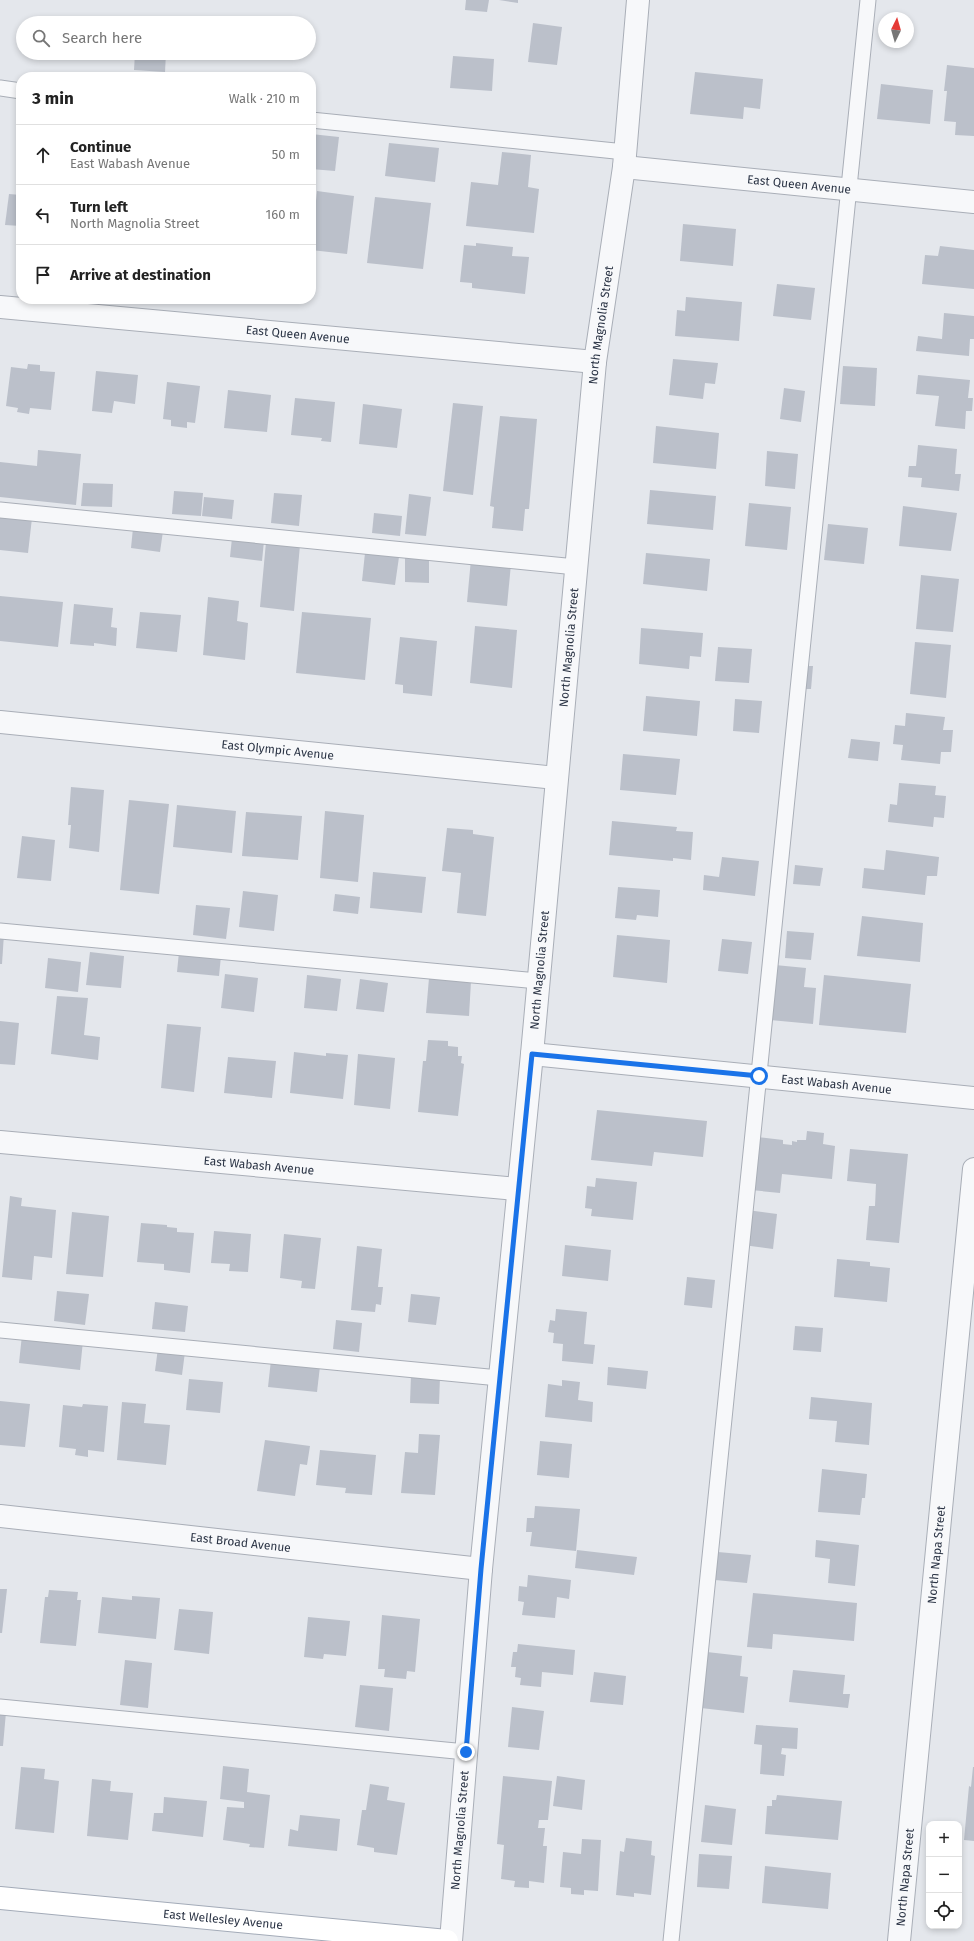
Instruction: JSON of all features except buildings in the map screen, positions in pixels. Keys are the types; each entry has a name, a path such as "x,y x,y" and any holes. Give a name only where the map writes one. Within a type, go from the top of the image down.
{"main road":[{"name":"East Wellesley Avenue","path":"0,1898 447,1941"}],"street":[{"name":"North Magnolia Street","path":"451,1941 481,1569 517,1189 532,1054 595,362 624,159 638,0"},
{"name":"East Queen Avenue","path":"624,159 848,190 974,202"},
{"name":"East Queen Avenue","path":"0,307 595,362"},
{"name":"East Olympic Avenue","path":"0,722 556,778"},
{"name":"East Wabash Avenue","path":"532,1054 974,1098"},
{"name":"East Wabash Avenue","path":"0,1142 517,1189"},
{"name":"North Napa Street","path":"899,1941 974,1169"},
{"name":"East Broad Avenue","path":"0,1516 481,1569"}],"lane":[{"path":"671,1941 868,0"},
{"path":"0,88 16,90"},
{"path":"316,121 624,159"},
{"path":"0,510 576,567"},
{"path":"0,931 538,980"},
{"path":"0,1330 499,1378"},
{"path":"0,1707 466,1752"}],"route":[{"path":"466,1752 481,1569 517,1189 532,1054 759,1076"}]}
